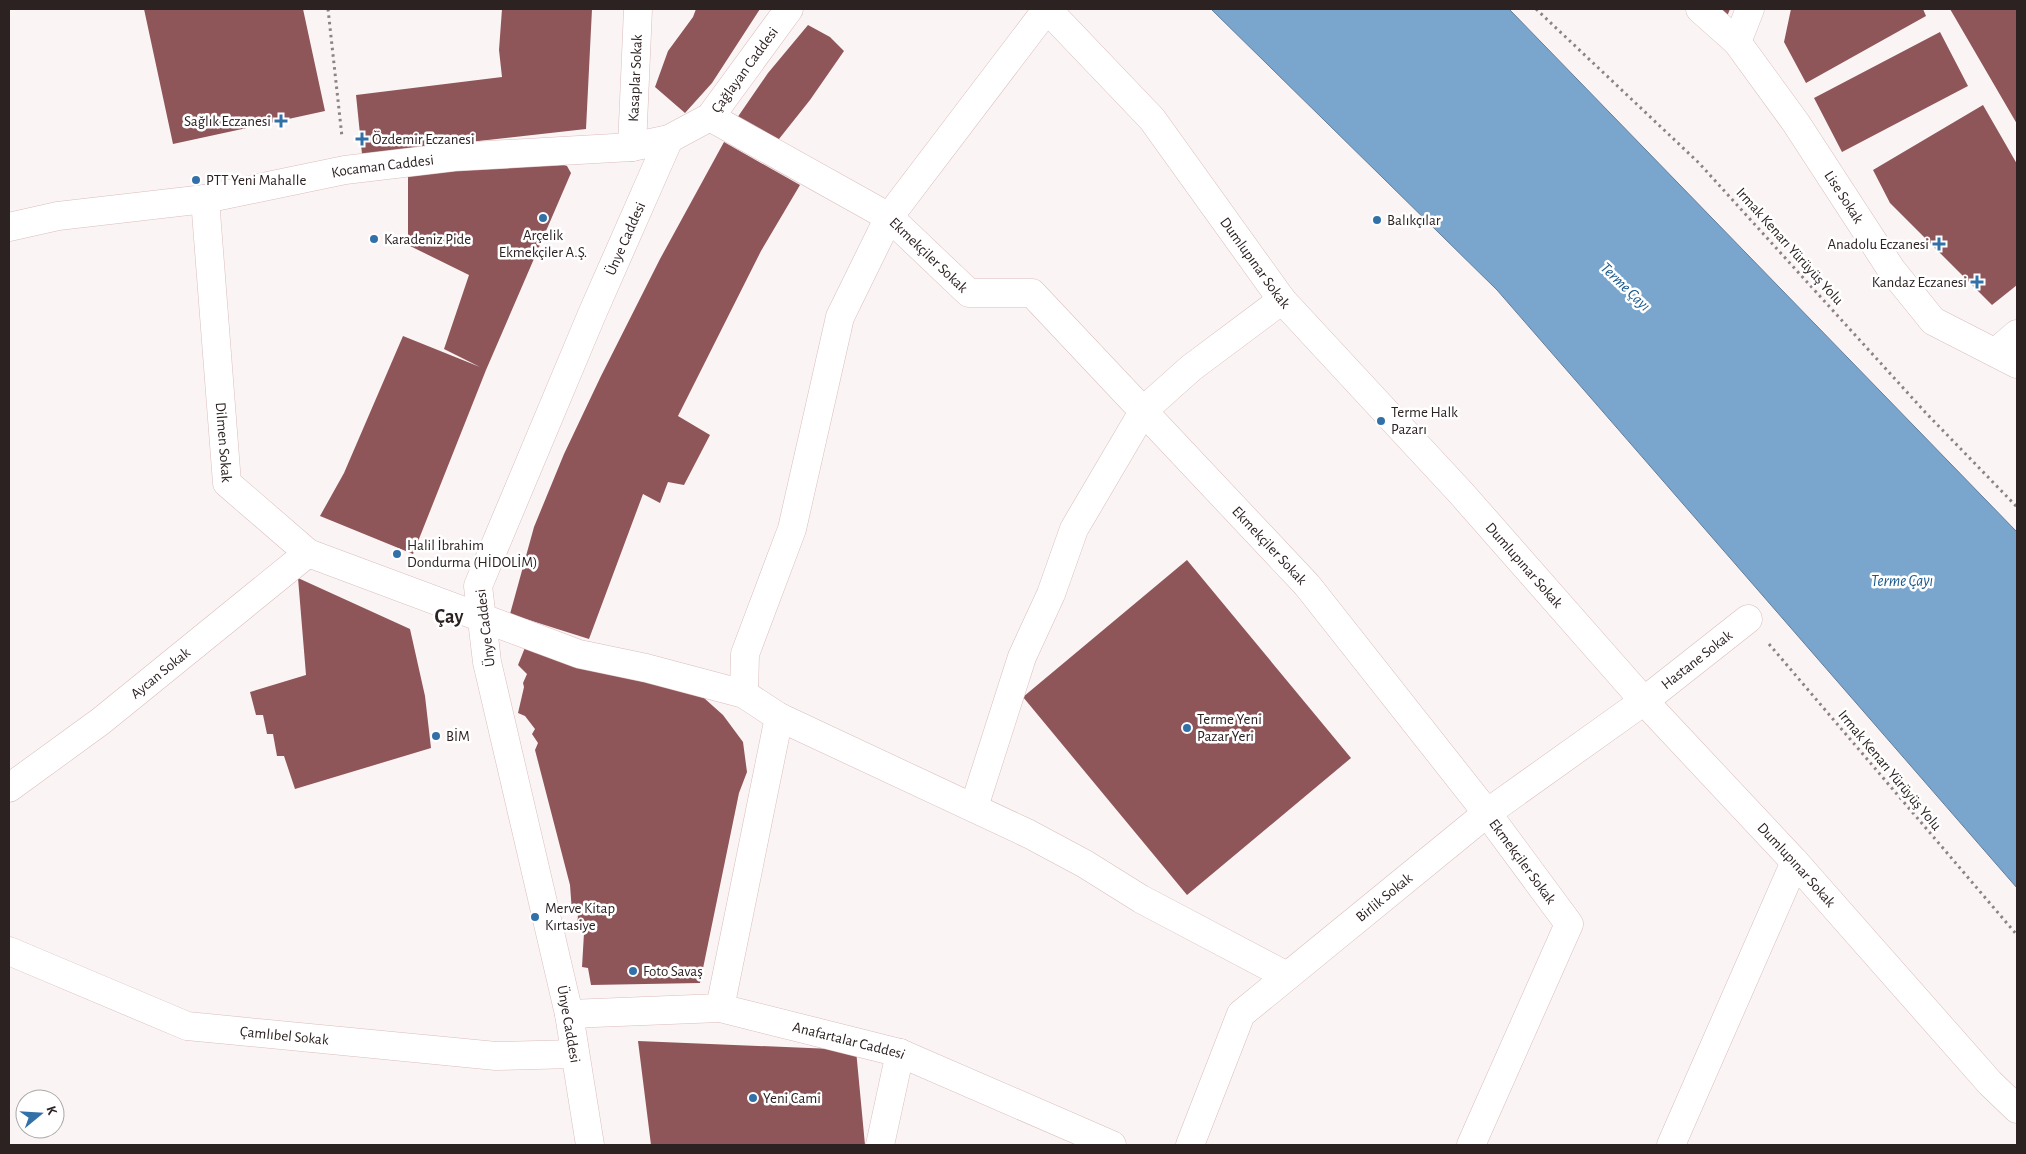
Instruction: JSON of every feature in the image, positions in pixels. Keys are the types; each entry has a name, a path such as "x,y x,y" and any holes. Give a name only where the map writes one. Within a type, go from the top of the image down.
{"street":[{"name":"Kasaplar Sokak","path":"632,147 638,9"},
{"name":"Çağlayan Caddesi","path":"669,139 710,117 790,9"},
{"path":"744,694 745,654 792,529 840,317 889,217 1047,9"},
{"name":"Dumlupınar Sokak","path":"1047,9 1152,119 1282,300 1461,493 1644,701 1795,862 1990,1083 2017,1109"},
{"name":"Lise Sokak","path":"1700,9 1737,42 1796,123 1891,269 1933,321 2007,358"},
{"path":"1737,42 1750,9"},
{"name":"Ekmekçiler Sokak","path":"710,117 889,217 969,293 1032,293 1307,585 1487,813 1570,924 1471,1145"},
{"name":"Kocaman Caddesi","path":"9,228 58,216 205,199 345,170 454,157 632,147 669,139"},
{"name":"Ünye Caddesi","path":"590,1145 569,1014 487,662 478,586 592,314 669,139"},
{"name":"Dilmen Sokak","path":"205,199 227,483 308,553 579,654 646,668 744,694 779,716 974,807 1085,864 1142,899 1286,976"},
{"path":"974,807 1022,657 1051,594 1074,528 1144,410 1191,368 1282,300"},
{"path":"2007,358 2017,334"},
{"name":"Aycan Sokak","path":"9,788 101,721 308,553"},
{"name":"Hastane Sokak","path":"1644,701 1748,619"},
{"name":"Birlik Sokak","path":"1190,1145 1241,1014 1487,813 1644,701"},
{"path":"720,1008 779,716"},
{"path":"1671,1145 1795,862"},
{"name":"Çamlıbel Sokak","path":"9,951 187,1026 496,1056 575,1054"},
{"name":"Anafartalar Caddesi","path":"569,1014 720,1008 900,1053 1112,1145"},
{"path":"880,1145 900,1053"}],"path":[{"path":"328,9 345,170"},
{"name":"Irmak Kenarı Yürüyüş Yolu","path":"1536,9 1699,163 1925,412 2017,507"},
{"name":"Irmak Kenarı Yürüyüş Yolu","path":"1748,619 2017,935"}],"water":[{"name":"Terme Çayı","path":"1211,9 1509,9 2017,532 2017,888 1497,290"}],"building":[{"path":"144,9 303,9 325,111 173,144"},
{"path":"502,9 592,9 586,129 362,154 356,95 502,77 499,50"},
{"path":"696,9 760,9 712,83 685,113 655,87 668,51 693,17"},
{"path":"1712,9 1730,9 1728,14 1723,16"},
{"path":"1791,9 1923,9 1926,16 1806,83 1784,42"},
{"path":"1950,9 2017,9 2017,124"},
{"path":"808,25 830,37 844,51 810,100 775,144 737,118 768,73"},
{"path":"1940,32 1968,86 1842,152 1814,98"},
{"path":"1983,105 2017,164 2017,285 1992,305 1890,203 1873,170"},
{"path":"724,142 800,185 761,251 678,416 710,435 684,485 668,482 660,503 643,494 589,639 510,614 534,527 564,454 660,259"},
{"path":"555,162 567,166 571,173 486,370 413,554 320,516 344,473 403,336 480,367 444,349 469,275 408,245 408,174"},
{"name":"Terme Yeni Pazar Yeri","path":"1187,560 1351,758 1187,895 1023,697"},
{"path":"298,578 410,629 425,696 431,748 295,789 284,756 277,756 273,734 267,734 263,715 256,715 250,692 306,675"},
{"path":"526,645 704,698 723,715 743,742 747,772 739,793 700,983 591,985 588,968 582,967 584,933 577,930 578,914 572,912 570,885 535,750 538,743 532,734 535,729 525,716 518,713 524,687 523,683 527,674 518,665"},
{"name":"Yeni Cami","path":"638,1041 856,1050 865,1145 651,1145"}],"place":[{"name":"Sağlık Eczanesi","path":"281,121"},
{"name":"Özdemir Eczanesi","path":"362,139"},
{"name":"PTT Yeni Mahalle","path":"196,180"},
{"name":"Arçelik Ekmekçiler A.Ş.","path":"543,218"},
{"name":"Balıkçılar","path":"1377,220"},
{"name":"Karadeniz Pide","path":"374,239"},
{"name":"Anadolu Eczanesi","path":"1939,244"},
{"name":"Kandaz Eczanesi","path":"1977,282"},
{"name":"Terme Halk Pazarı","path":"1381,421"},
{"name":"Halil İbrahim Dondurma (HİDOLİM)","path":"397,554"},
{"name":"Terme Yeni Pazar Yeri","path":"1187,728"},
{"name":"BİM","path":"436,736"},
{"name":"Merve Kitap Kırtasiye","path":"535,917"},
{"name":"Foto Savaş","path":"633,971"},
{"name":"Yeni Cami","path":"753,1098"}],"district":[{"name":"Çay","path":"449,616"}]}
